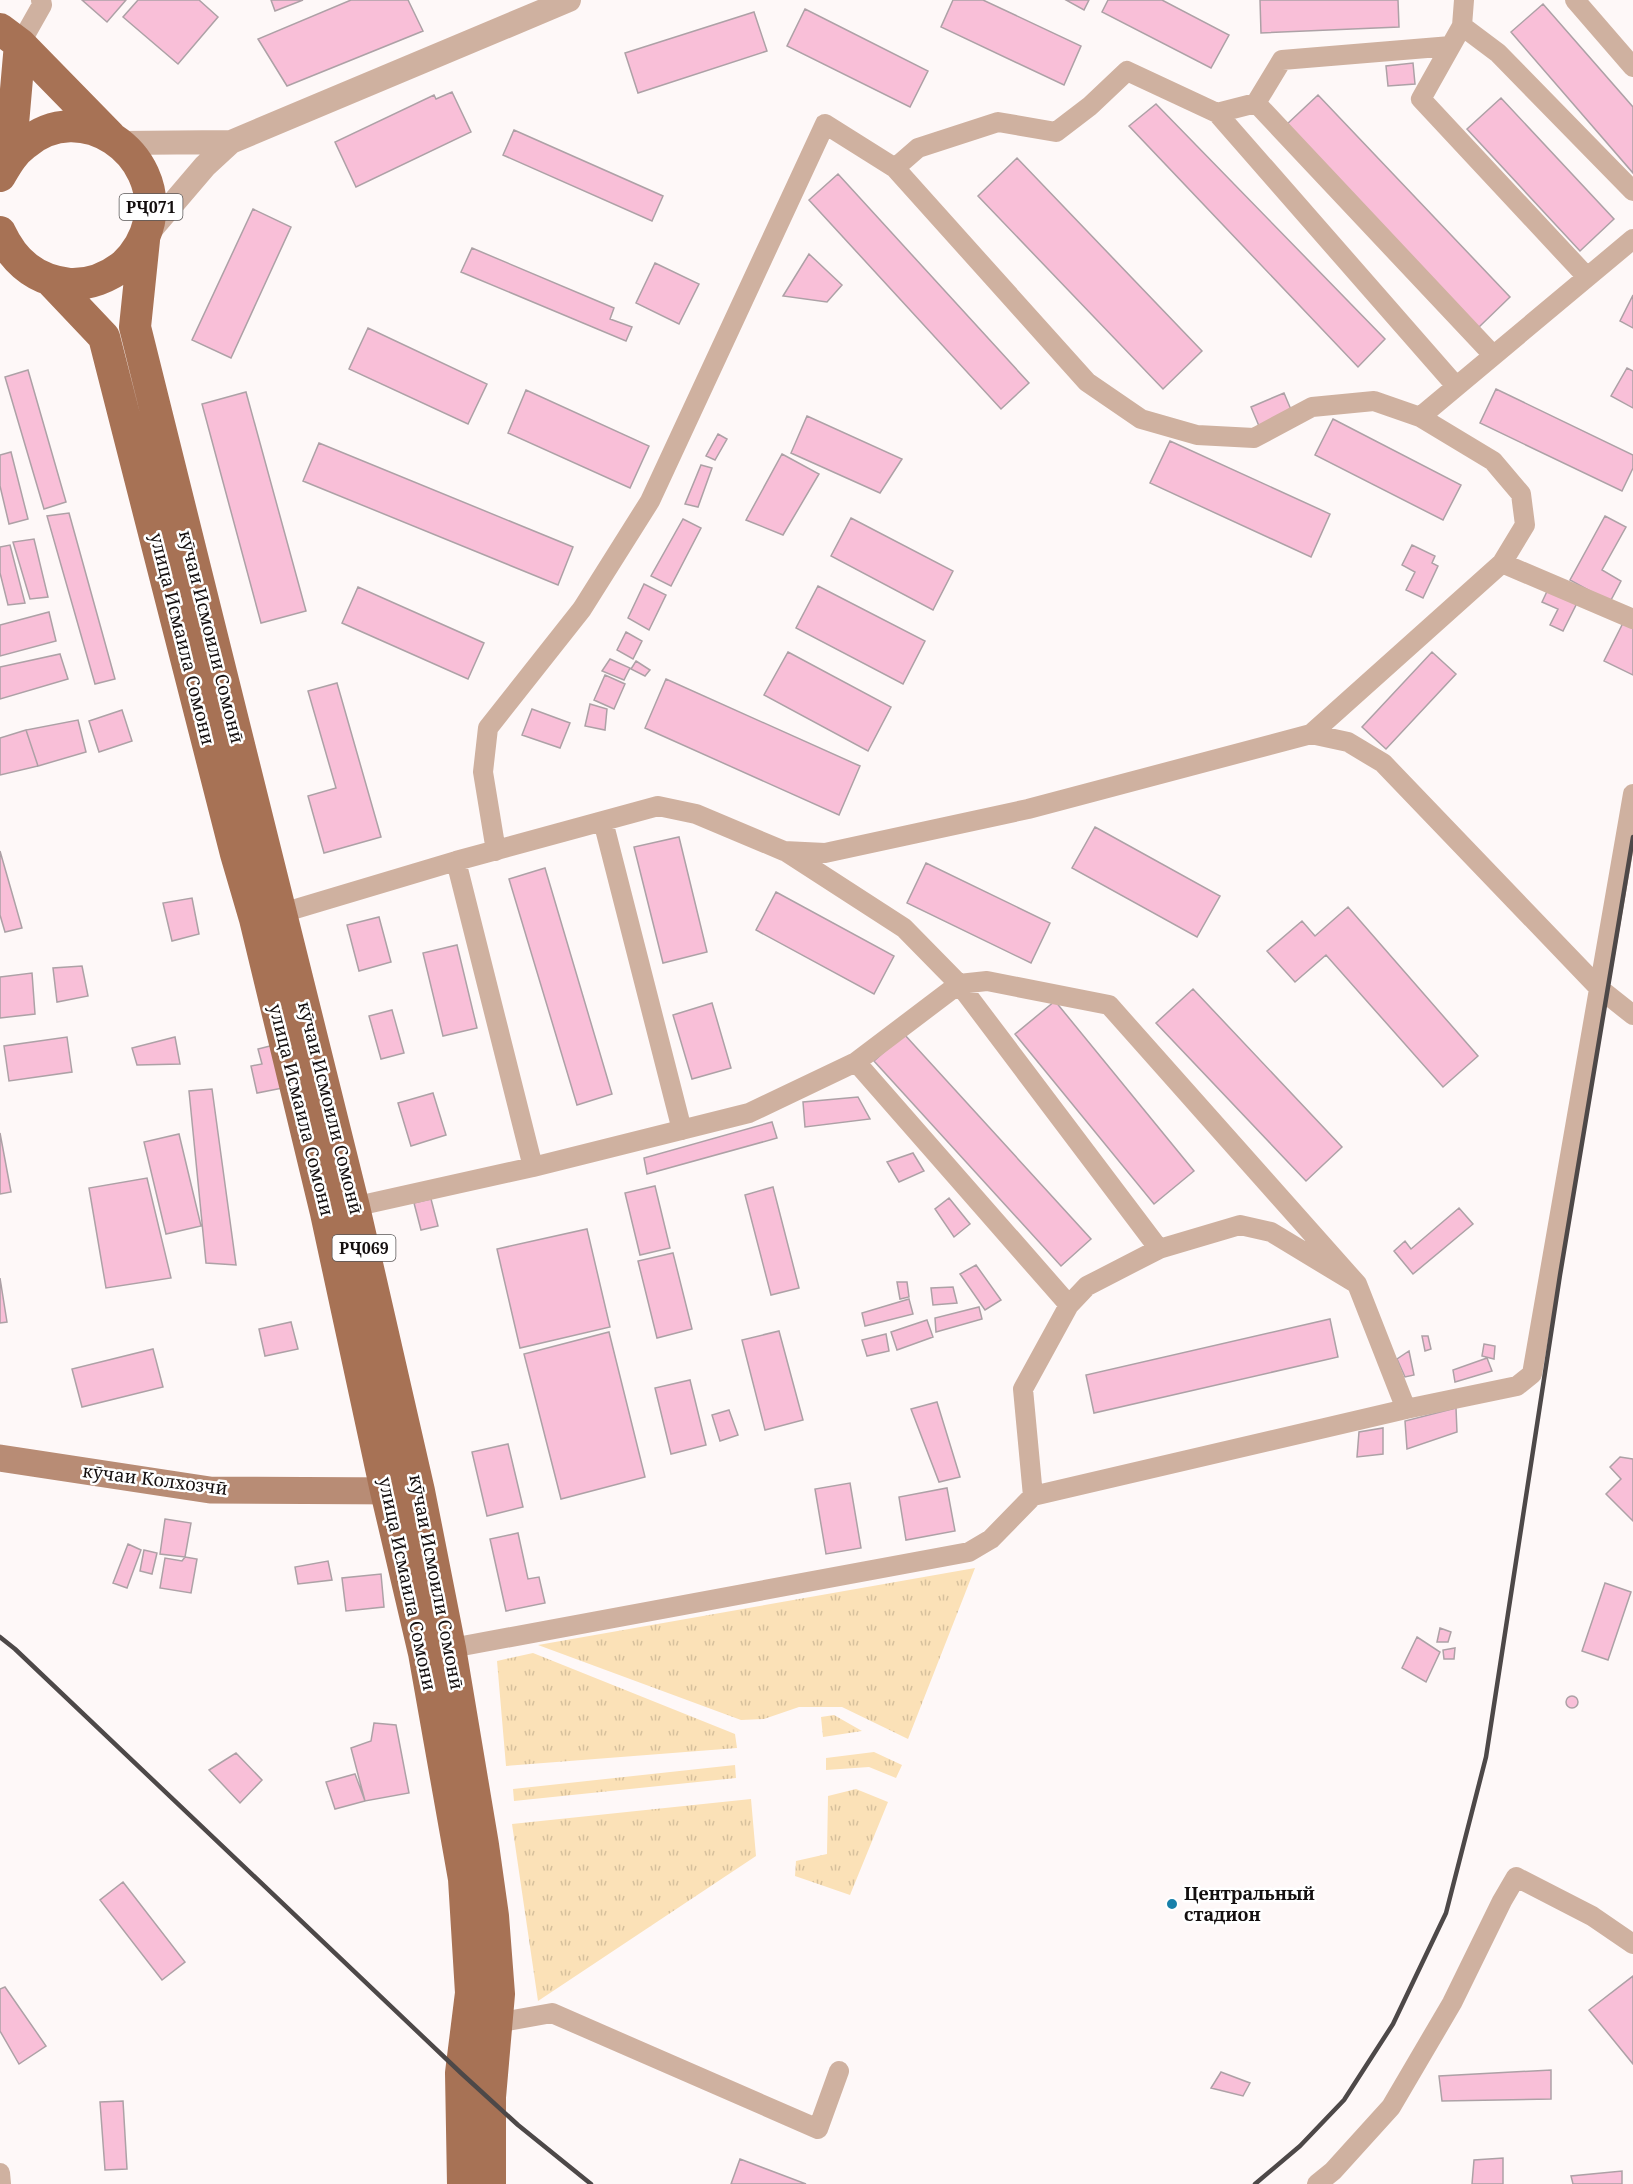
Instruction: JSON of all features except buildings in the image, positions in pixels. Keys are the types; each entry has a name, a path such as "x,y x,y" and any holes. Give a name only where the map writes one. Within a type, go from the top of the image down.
{"main road":[{"path":"10,36 115,139"},
{"path":"5,167 10,36"},
{"path":"5,167 26,142 45,132 67,127 89,128 115,139"},
{"name":"РҶ071","path":"25,272 72,284 83,283 115,272 132,258 145,237 152,209 149,184 138,161 115,139"},
{"name":"улица Исмаила Сомони","path":"0,232 8,250 25,272 105,337 236,854 269,916"},
{"name":"кӯчаи Исмоили Сомонӣ","path":"145,237 135,327 263,848 269,916 340,1210 419,1491 437,1651 493,1916 498,1994 490,2097 490,2184"},
{"name":"улица Исмаила Сомони","path":"340,1210 386,1491 437,1651 464,1879 471,1994 461,2073 463,2184"},
{"name":"кӯчаи Колхозчӣ","path":"0,1458 210,1490 419,1491"}],"street":[{"path":"10,36 42,5 41,0"},
{"path":"145,237 205,166 231,142 538,7 569,0"},
{"path":"1464,0 1462,26 1421,99 1587,277"},
{"path":"1575,0 1633,67"},
{"path":"1462,26 1498,53 1633,191"},
{"path":"1217,112 1256,103 1282,60 1451,46"},
{"path":"895,168 918,148 998,122 1056,132 1090,106 1127,71 1217,112 1456,386"},
{"path":"1256,103 1493,355"},
{"path":"496,851 483,772 488,728 582,609 650,501 825,124 895,168 1087,382 1141,419 1197,435 1254,438 1312,407 1374,401 1420,417 1493,461 1521,494 1525,525 1502,562 1311,734"},
{"path":"115,139 231,142"},
{"path":"1420,417 1633,239"},
{"path":"1502,562 1633,619"},
{"path":"784,851 825,853 1028,809 1311,734 1348,742 1383,764 1599,988 1633,1015"},
{"path":"437,1651 969,1552 991,1539 1033,1496 1406,1409 1517,1386 1532,1374 1633,794"},
{"path":"269,916 456,861 658,806 696,814 784,851 904,928 959,984 1159,1249"},
{"path":"603,821 682,1130"},
{"path":"456,861 532,1167"},
{"path":"340,1210 532,1167 749,1113 856,1062 959,984 987,981 1109,1005 1357,1284 1406,1409"},
{"path":"856,1062 1069,1305"},
{"path":"1033,1496 1023,1389 1069,1305 1087,1286 1159,1249 1240,1224 1271,1232 1357,1284"},
{"path":"1317,2184 1333,2171 1391,2107 1452,2003 1516,1877 1592,1916 1633,1944"},
{"path":"496,2023 552,2013 818,2129 839,2071"},
{"path":"0,2173 1,2184"}],"green space":[{"path":"975,1568 908,1739 842,1707 799,1707 764,1719 741,1720 538,1645"},
{"path":"533,1653 735,1734 737,1748 506,1766 497,1661"},
{"path":"834,1715 862,1731 823,1737 821,1717"},
{"path":"874,1752 902,1765 896,1778 869,1767 826,1770 826,1758"},
{"path":"735,1765 736,1778 514,1801 513,1789"},
{"path":"856,1789 888,1802 850,1895 795,1876 796,1861 827,1854 828,1796"},
{"path":"751,1799 756,1856 538,2001 512,1824"}],"railway":[{"path":"1255,2184 1300,2146 1344,2100 1393,2024 1446,1913 1486,1757 1560,1275 1633,837"},
{"path":"0,1637 461,2073 518,2125 591,2184"}],"place":[{"name":"Центральный стадион","path":"1172,1904"}]}
